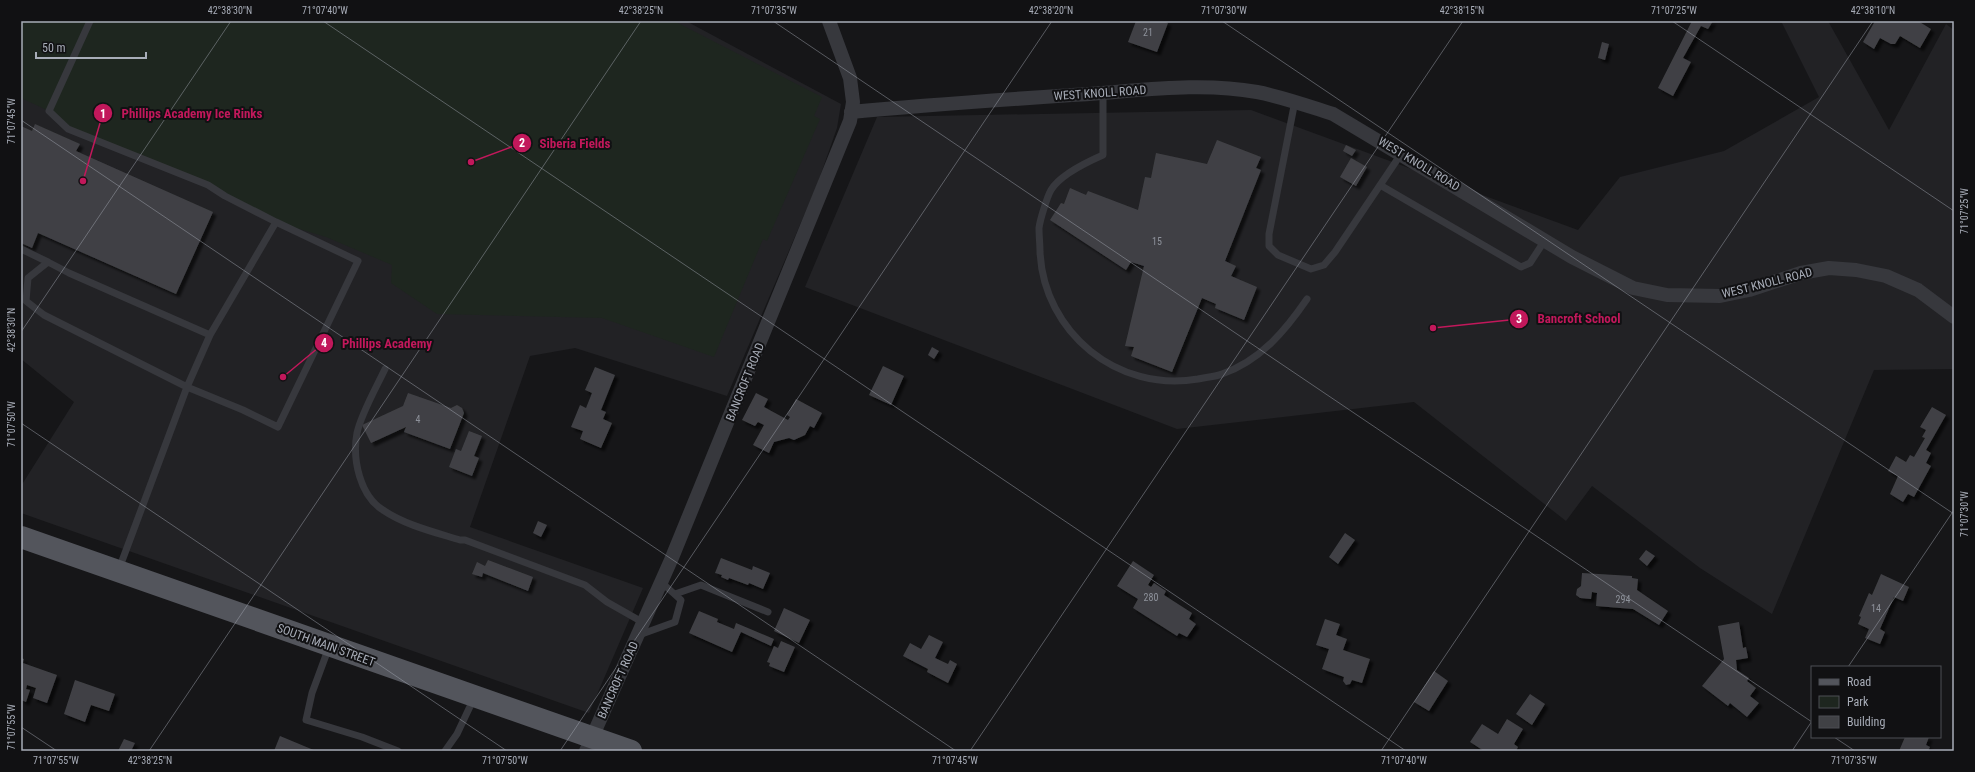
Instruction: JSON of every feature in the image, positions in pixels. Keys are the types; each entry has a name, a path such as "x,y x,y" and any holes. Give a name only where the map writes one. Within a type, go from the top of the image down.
{"main road":[{"name":"SOUTH MAIN STREET","path":"21,537 474,698 589,744 631,751"}],"street":[{"name":"BANCROFT ROAD","path":"589,744 662,582 824,190 850,121 853,102 850,78 829,21"},
{"name":"WEST KNOLL ROAD","path":"851,112 956,102 1132,90 1213,88 1256,92 1295,101 1333,114 1602,274 1632,288 1667,295 1720,296 1749,290 1801,274 1829,268 1856,270 1886,276 1918,290 1954,317"}],"lane":[{"path":"48,262 28,278 26,300 44,315 187,387 243,410 278,427 358,261 276,222 225,196 208,185 68,129 49,111 90,21"},
{"path":"1103,92 1103,155 1074,169 1051,190 1039,226 1041,266 1054,307 1075,336 1090,351 1109,365 1143,378 1180,382 1222,375 1249,360 1270,345 1290,324 1307,300"},
{"path":"1295,101 1269,234 1269,246 1278,255 1311,269 1324,265 1335,252 1401,154"},
{"path":"1380,185 1521,268 1530,263 1545,240"},
{"path":"118,571 187,387 210,335 276,222"},
{"path":"21,249 68,273 210,335"},
{"path":"385,369 357,434 358,465 363,487 372,500 383,510 415,525 460,540 465,540 585,585 641,629 675,622 681,600 662,582"},
{"path":"675,594 701,584 768,612"},
{"path":"329,646 312,693 306,720 362,737 398,751"},
{"path":"445,751 457,734 474,698"}],"shaded area":[{"path":"21,21 686,21 841,104 837,128 817,185 727,396 575,348 530,356 470,527 643,588 589,713 21,513 21,486 74,402 21,359"},
{"path":"1781,21 1828,21 1889,130 1946,24 1954,30 1954,369 1874,370 1772,614 1700,568 1592,486 1566,521 1414,402 1177,429 805,287 877,117 1251,110 1578,230 1620,177 1724,151 1819,97"}],"green space":[{"path":"21,21 674,21 822,97 814,116 820,119 767,241 763,239 714,357 602,318 437,314 391,283 392,265 326,237 276,222 225,196 68,128 49,111 21,98"}],"building":[{"path":"1136,21 1163,21 1168,23 1157,52 1128,42"},
{"path":"1692,21 1713,21 1708,29 1701,26 1683,58 1691,62 1673,96 1658,88"},
{"path":"1875,21 1918,21 1931,29 1920,48 1900,36 1895,44 1891,44 1880,38 1874,49 1863,42"},
{"path":"1602,42 1609,44 1605,60 1598,58"},
{"path":"35,124 80,144 76,151 213,212 176,294 38,233 32,248 21,243 21,126 32,131"},
{"path":"1217,140 1261,157 1256,168 1261,170 1225,261 1236,266 1231,276 1257,287 1244,320 1215,308 1216,304 1202,298 1172,372 1131,356 1134,347 1125,346 1144,266 1131,262 1126,270 1050,220 1061,203 1064,204 1070,188 1086,195 1088,191 1138,210 1145,177 1151,178 1156,153 1207,164"},
{"path":"1346,145 1356,150 1352,156 1343,151"},
{"path":"1351,158 1367,167 1356,186 1340,177"},
{"path":"932,347 939,351 934,359 928,355"},
{"path":"883,366 904,376 891,405 869,395"},
{"path":"595,367 615,375 601,410 606,412 603,419 612,423 601,448 580,439 583,431 571,427 580,405 586,408 592,393 585,390"},
{"path":"408,393 451,408 457,405 462,408 464,413 450,449 404,432 406,427 371,443 362,425 403,406"},
{"path":"756,393 768,399 764,407 788,420 790,417 787,415 796,399 822,413 814,428 810,426 805,435 794,440 789,438 774,442 769,453 753,445 764,425 758,422 755,426 742,420"},
{"path":"1932,407 1946,415 1926,450 1931,453 1926,463 1931,466 1914,497 1908,494 1903,502 1890,494 1898,476 1888,471 1896,456 1906,462 1910,455 1914,457 1925,438 1922,437 1926,430 1920,427"},
{"path":"469,431 482,436 474,456 479,458 472,476 449,467 456,449 461,451"},
{"path":"538,521 547,525 541,537 533,533"},
{"path":"1345,533 1355,540 1338,564 1329,557"},
{"path":"1646,550 1655,556 1647,566 1639,559"},
{"path":"721,558 752,570 753,566 770,573 763,589 749,583 748,585 729,578 728,580 721,577 722,575 715,573"},
{"path":"488,560 533,577 528,591 483,573 482,577 472,574 477,562 485,566"},
{"path":"1133,561 1154,575 1148,585 1151,587 1154,583 1166,591 1164,595 1192,613 1189,619 1196,624 1187,637 1179,633 1177,636 1133,608 1138,599 1117,586"},
{"path":"1582,573 1632,576 1632,578 1638,579 1637,590 1668,611 1659,625 1633,609 1596,606 1597,593 1592,592 1591,599 1580,598 1576,595 1577,589 1581,586"},
{"path":"1881,574 1909,587 1903,601 1894,597 1880,629 1885,632 1880,644 1865,638 1869,629 1858,624 1861,617 1859,616 1869,593 1872,595"},
{"path":"784,608 810,620 799,643 774,631"},
{"path":"699,611 718,619 717,622 734,629 736,623 774,639 771,646 741,632 732,652 689,633"},
{"path":"1325,619 1340,624 1336,635 1347,639 1343,650 1370,659 1362,683 1352,680 1350,684 1346,685 1343,681 1344,677 1322,669 1329,649 1316,645"},
{"path":"1739,622 1743,648 1746,647 1748,658 1736,660 1737,670 1749,678 1747,681 1756,688 1750,696 1759,703 1747,717 1730,703 1728,706 1702,686 1724,659 1718,626"},
{"path":"929,635 943,642 935,658 948,664 950,660 957,664 948,683 927,672 928,669 903,656 910,643 921,649"},
{"path":"781,641 795,647 784,672 769,666 770,663 767,662 774,646 778,648"},
{"path":"21,658 24,659 23,663 57,675 47,703 33,698 36,688 27,685 26,689 30,690 26,702 21,700"},
{"path":"1434,671 1448,681 1429,711 1414,702"},
{"path":"75,680 115,694 109,711 91,705 85,722 64,714"},
{"path":"1530,694 1545,704 1532,725 1516,714"},
{"path":"1507,719 1523,729 1514,744 1518,747 1516,751 1484,751 1470,742 1482,724 1498,734"},
{"path":"280,736 316,751 274,751"},
{"path":"1905,738 1929,738 1926,745 1930,747 1928,751 1899,751"},
{"path":"124,739 135,743 131,751 118,751"}],"place":[{"name":"Siberia Fields","path":"471,162"},
{"name":"Phillips Academy Ice Rinks","path":"83,181"},
{"name":"Bancroft School","path":"1433,328"},
{"name":"Phillips Academy","path":"283,377"}]}
